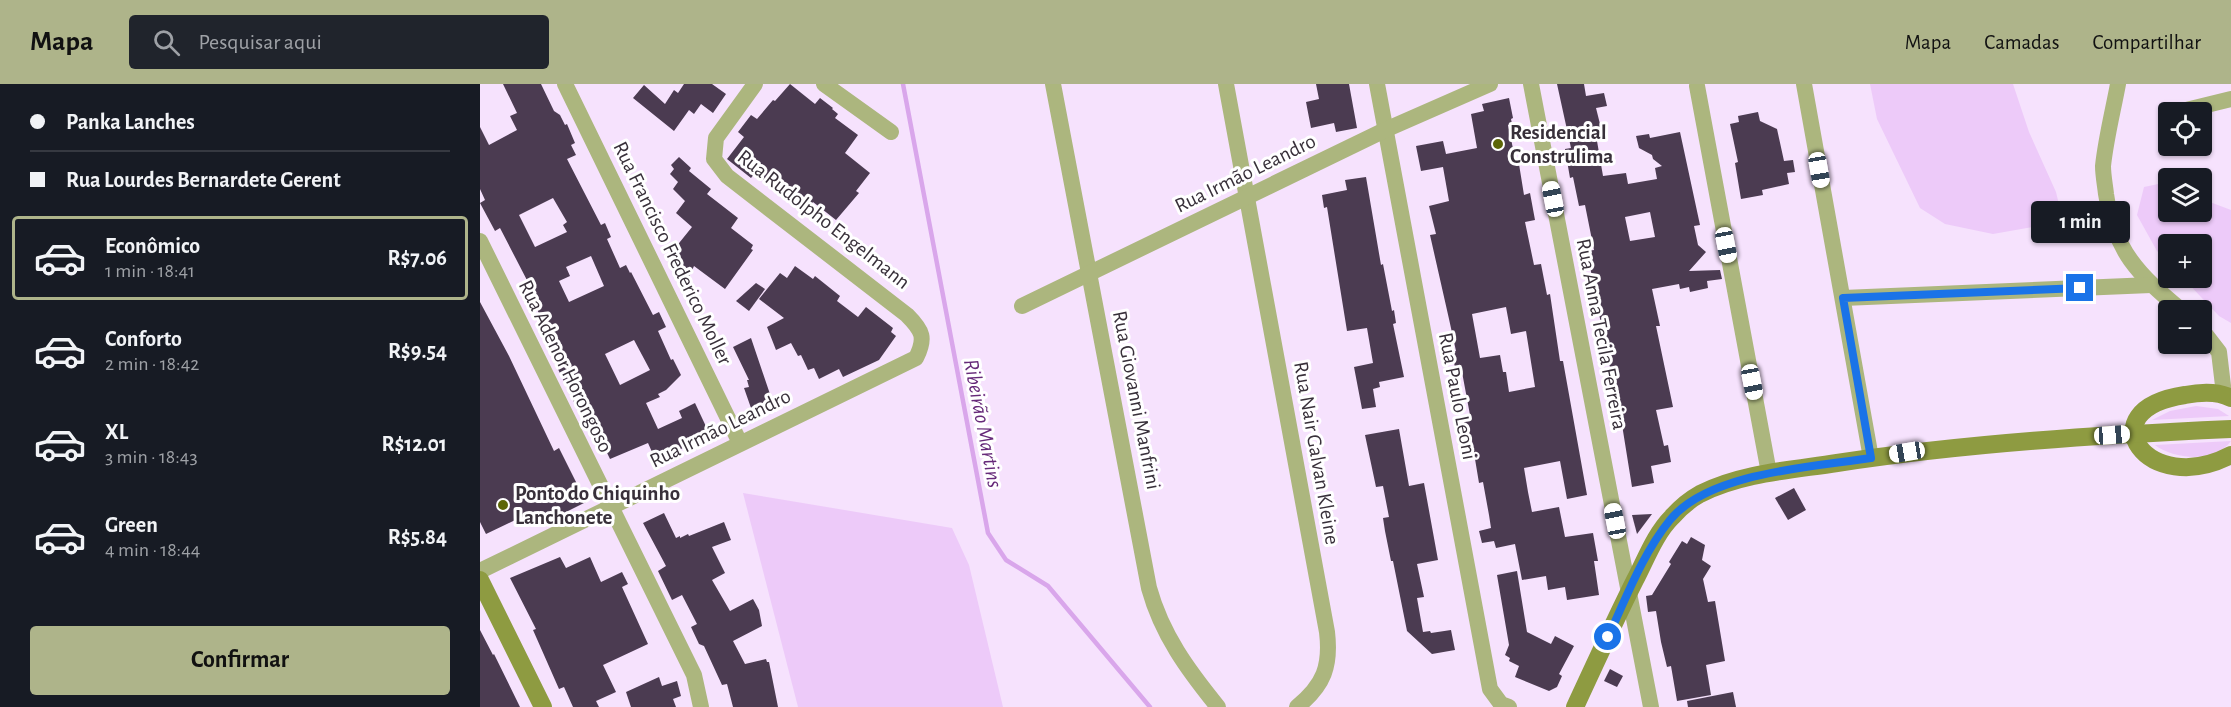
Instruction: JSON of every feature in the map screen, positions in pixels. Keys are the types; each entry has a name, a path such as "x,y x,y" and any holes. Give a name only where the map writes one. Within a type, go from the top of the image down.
{"street":[{"name":"Rua Francisco Frederico Moller","path":"565,84 740,442"},
{"name":"Rua Rudolpho Engelmann","path":"755,84 716,138 714,159 727,176 908,315 922,336 922,345 916,358"},
{"path":"824,84 891,132"},
{"name":"Rua Giovanni Manfrini","path":"1053,84 1153,602 1169,640 1182,661 1218,707"},
{"name":"Rua Nair Galvan Kleine","path":"1226,84 1327,632 1329,655 1325,672 1314,692 1297,707"},
{"name":"Rua Paulo Leoni","path":"1377,84 1490,689 1502,705 1509,707"},
{"name":"Rua Irmão Leandro","path":"1022,306 1385,130 1490,84"},
{"name":"Rua Anna Tecila Ferreira","path":"1532,84 1651,707"},
{"path":"1804,84 1871,458"},
{"path":"2118,84 2103,170 2108,206 2115,234 2130,262 2151,285 2169,300"},
{"path":"1697,86 1769,473"},
{"path":"2212,104 2231,99"},
{"name":"Rua Adenor Horongoso","path":"480,241 694,675 701,707"},
{"path":"1843,298 2151,285"},
{"path":"2212,343 2219,352 2228,396 2200,392 2176,396 2155,403 2139,415 2132,433 2136,444 2146,454 2180,468 2216,463 2231,455"},
{"name":"Rua Irmão Leandro","path":"480,572 740,442 916,358"},
{"path":"1575,707 1650,551 1671,517 1699,495 1732,482 1769,473 1977,444 2132,433 2231,429"},
{"path":"480,580 543,707"}],"shaded area":[{"path":"1870,84 2013,84 2029,132 2056,192 2060,209 2049,224 1993,234 1945,224 1920,208 1877,119"},
{"path":"2158,184 2158,222 2212,222 2212,203 2231,210 2231,323 2212,309 2212,300 2204,300 2192,288 2212,288 2212,234 2158,234 2158,252 2137,215 2144,187"},
{"path":"2196,406 2218,409 2229,416 2152,420 2170,411"},
{"path":"2231,441 2215,453 2194,457 2173,454 2155,445"},
{"path":"743,493 952,528 969,565 1003,707 798,707"}],"building":[{"path":"503,84 541,84 554,111 560,115 565,125 567,124 575,143 571,145 576,155 567,159 601,225 605,223 611,237 607,239 620,268 626,265 653,315 659,312 666,327 658,331 671,360 673,359 681,375 666,390 658,394 660,397 646,403 658,429 682,418 679,411 695,403 710,435 656,461 648,443 610,459 583,403 576,406 555,363 562,360 526,287 530,286 500,228 495,231 480,203 485,200 480,189 480,127 489,145 517,130 510,116 517,113","holes":["553,198 567,222 563,225 567,232 535,247 519,215","591,256 604,286 569,302 559,281 570,276 566,267","634,340 650,370 620,385 605,354"]},
{"path":"684,84 712,84 726,94 713,113 701,104 694,114 689,110 674,131 633,98 644,85 665,104 674,90 678,93"},
{"path":"790,84 815,104 820,98 838,114 835,118 858,135 845,153 870,173 856,191 859,193 836,220 813,202 805,212 796,205 799,201 776,183 773,187 755,173 751,178 727,159 744,137 738,132 751,115 757,119"},
{"path":"1316,84 1349,84 1357,128 1336,132 1334,123 1311,128 1306,102 1319,99"},
{"path":"1557,84 1584,84 1586,96 1604,93 1607,106 1596,108 1604,140 1597,141 1603,176 1626,173 1628,184 1657,179 1655,168 1662,166 1653,159 1652,155 1639,148 1636,136 1649,134 1650,138 1680,132 1700,225 1694,226 1698,245 1706,252 1689,271 1720,270 1722,279 1707,281 1708,288 1690,292 1689,287 1680,289 1679,284 1652,289 1660,326 1656,326 1673,407 1656,410 1664,446 1668,445 1671,462 1651,466 1654,483 1632,487 1615,381 1613,382 1606,348 1603,348 1599,324 1601,324 1587,251 1594,250 1585,205 1579,206 1573,177 1570,178 1565,149 1571,148","holes":["1650,212 1655,237 1630,241 1625,217"]},
{"path":"1509,98 1513,118 1511,119 1512,124 1508,125 1515,158 1518,158 1524,195 1530,193 1535,220 1525,222 1534,265 1541,264 1547,295 1550,294 1560,361 1563,361 1587,495 1567,499 1560,461 1524,468 1532,512 1559,507 1565,537 1593,533 1598,561 1594,561 1599,595 1567,600 1565,587 1548,590 1546,576 1522,580 1515,544 1496,548 1494,541 1482,543 1479,531 1491,528 1489,515 1483,482 1479,483 1472,441 1467,442 1463,416 1470,415 1462,372 1456,373 1452,352 1456,351 1430,235 1436,234 1429,206 1449,201 1443,167 1421,171 1416,146 1443,141 1446,154 1477,148 1471,114 1484,111 1482,104","holes":["1506,307 1511,334 1526,331 1535,387 1509,392 1506,372 1503,372 1500,355 1480,358 1472,314"]},
{"path":"1758,112 1760,121 1777,129 1784,161 1793,160 1795,172 1787,173 1789,184 1762,190 1763,195 1741,199 1735,163 1738,162 1730,124 1739,122 1738,116"},
{"path":"679,157 691,168 689,171 711,189 707,194 738,218 731,228 753,245 751,249 753,250 725,289 694,266 683,290 667,258 692,227 676,213 685,201 673,189 678,182 670,174 674,169 671,165"},
{"path":"1366,177 1381,265 1383,264 1392,311 1394,310 1396,323 1393,324 1404,377 1379,382 1380,387 1373,389 1376,407 1362,409 1354,367 1373,363 1367,328 1347,331 1327,207 1324,208 1322,195 1347,190 1345,180"},
{"path":"795,266 813,279 815,276 840,296 837,301 858,317 866,307 893,328 891,332 896,336 879,360 843,377 839,369 819,379 814,368 808,370 801,355 798,356 791,343 776,350 767,327 784,318 759,299 780,273 787,278"},
{"path":"756,283 765,289 749,311 736,301"},
{"path":"480,302 509,356 554,451 559,448 586,502 540,525 532,512 486,534 480,522"},
{"path":"751,338 772,400 751,408 744,388 749,387 747,380 749,380 733,347"},
{"path":"1399,429 1409,486 1424,483 1438,560 1417,564 1424,597 1417,598 1423,632 1451,630 1455,650 1432,654 1407,631 1385,531 1383,518 1389,517 1383,486 1376,487 1365,435"},
{"path":"1794,488 1806,510 1788,520 1775,498"},
{"path":"664,513 676,538 688,534 689,536 724,522 731,540 712,547 725,573 712,580 730,611 753,599 759,610 762,626 733,641 745,664 766,659 769,662 778,707 733,707 727,684 722,685 704,646 699,644 691,627 697,624 682,595 672,600 658,571 666,566 643,523"},
{"path":"1652,514 1637,534 1632,515"},
{"path":"1691,537 1705,545 1702,560 1711,566 1703,579 1708,602 1715,601 1725,661 1706,665 1711,695 1677,701 1671,666 1667,667 1661,642 1656,611 1648,612 1646,596 1652,595 1682,541 1687,544"},
{"path":"560,557 566,568 590,557 601,582 622,572 628,584 622,587 648,644 603,665 616,692 596,701 599,707 573,707 564,687 559,689 533,630 536,629 510,578"},
{"path":"1517,571 1527,632 1551,644 1555,636 1574,646 1559,674 1562,676 1557,687 1549,691 1515,677 1519,666 1509,661 1510,658 1505,655 1509,645 1497,575"},
{"path":"480,630 494,654 520,707 480,707"},
{"path":"1610,669 1623,676 1617,687 1604,681"},
{"path":"659,677 662,686 677,681 681,696 673,699 676,707 631,707 626,692"},
{"path":"1733,692 1736,707 1688,707 1687,701"}],"waterway":[{"name":"Ribeirão Martins","path":"903,84 988,533 1006,560 1048,586 1150,707"}],"place":[{"name":"Residencial Construlima","path":"1498,144"},
{"name":"Ponto do Chiquinho Lanchonete","path":"503,505"}],"route":[{"path":"1608,637 1660,533 1671,517 1699,495 1732,482 1769,473 1871,458 1843,298 2080,288"}]}
